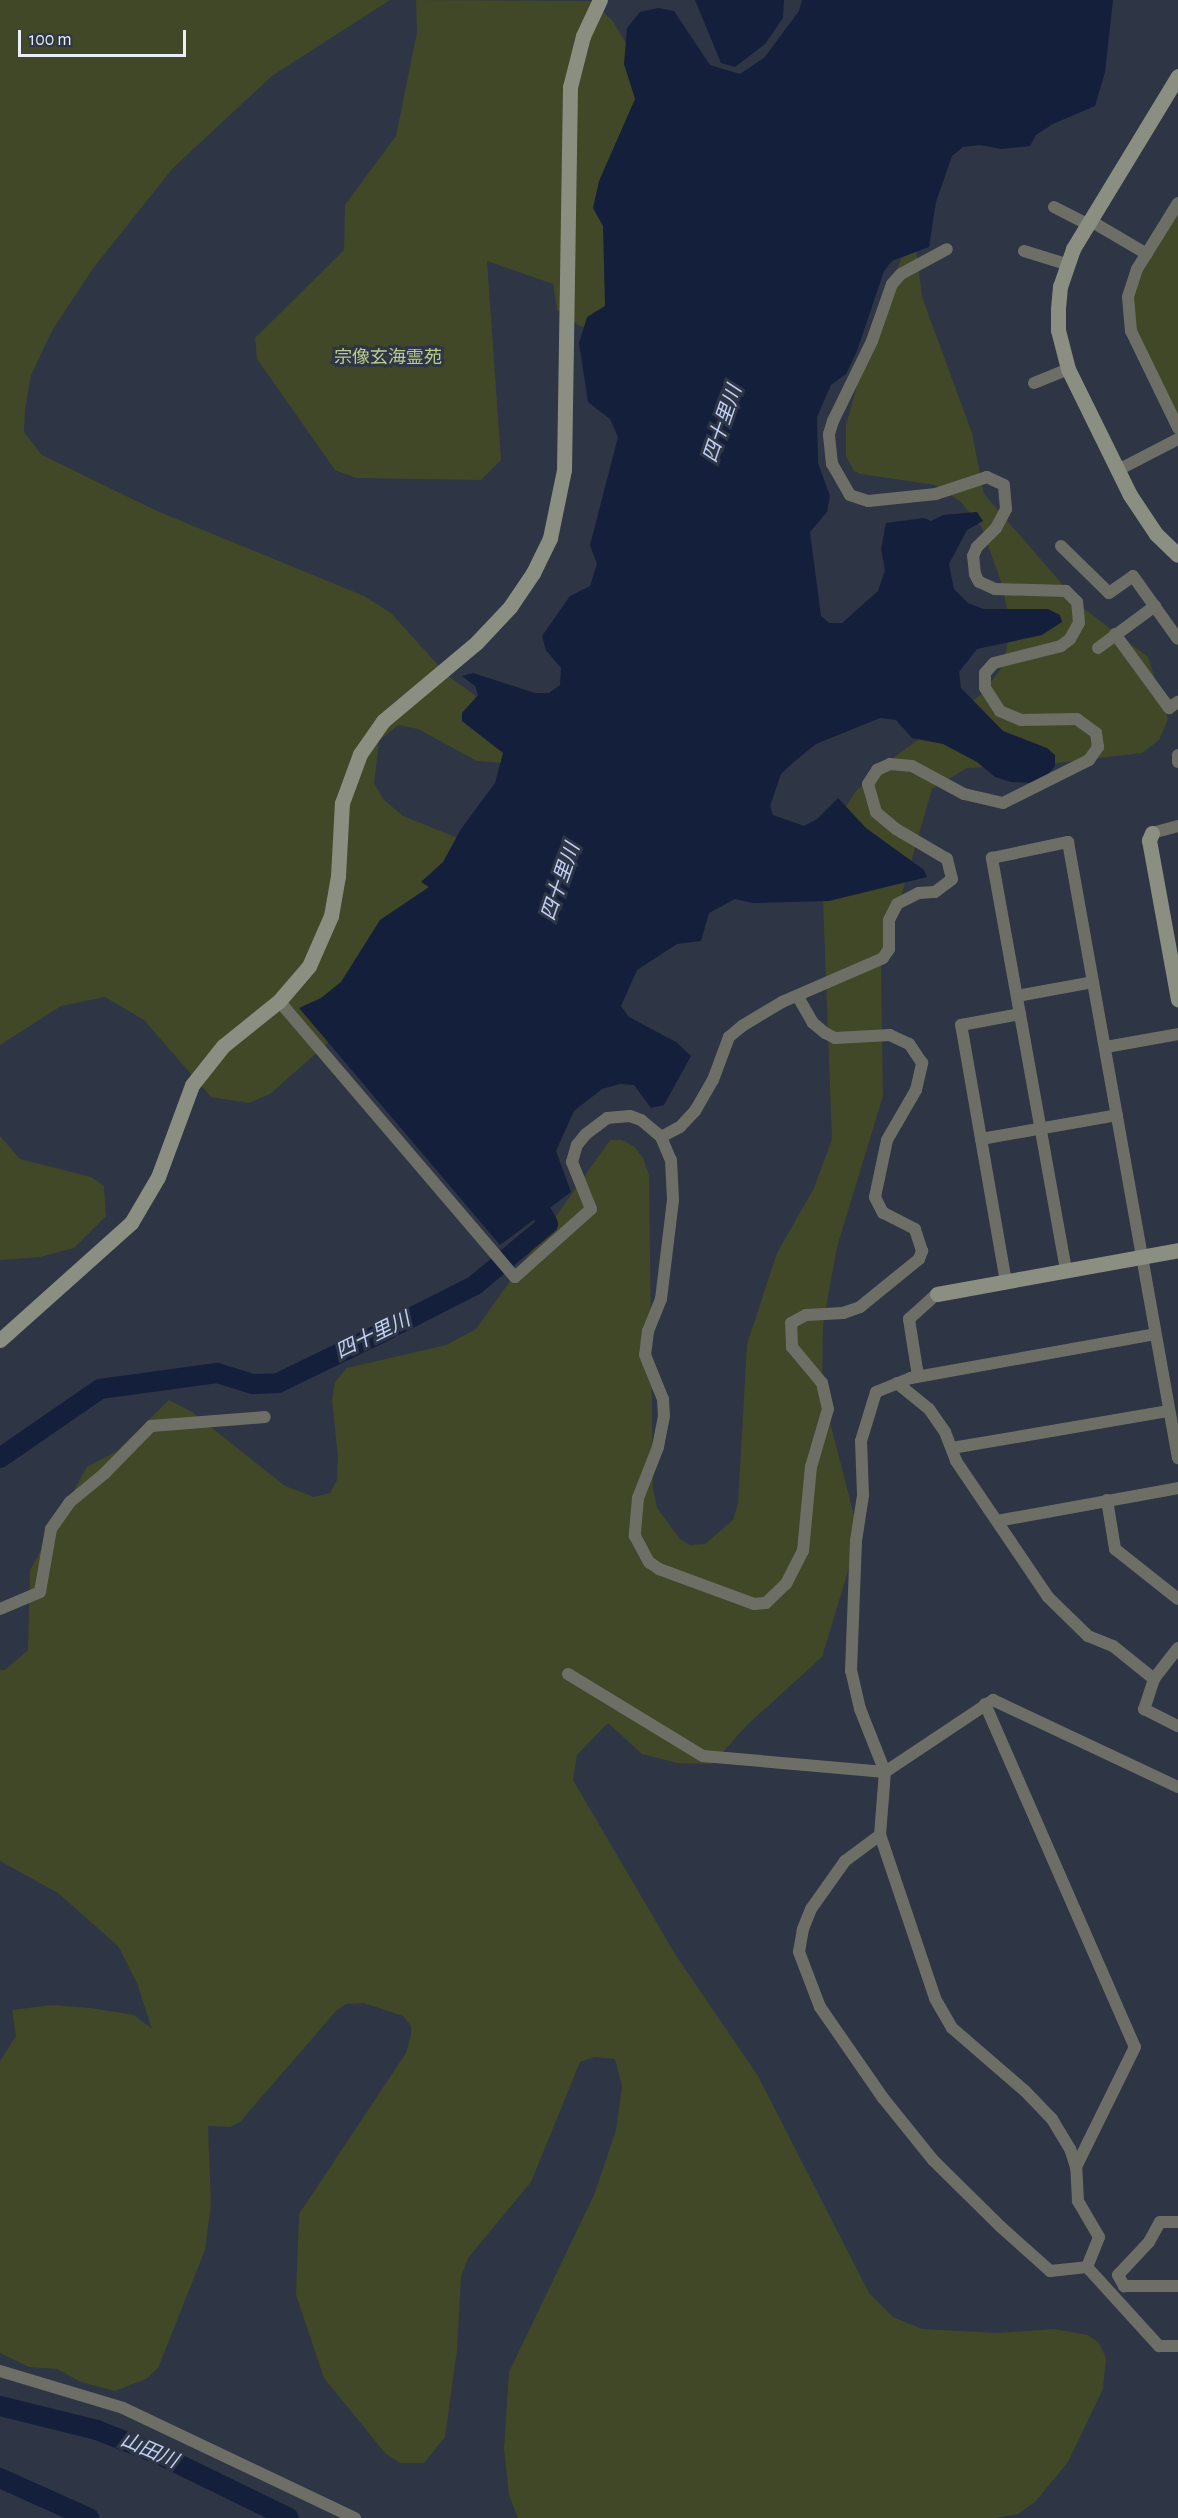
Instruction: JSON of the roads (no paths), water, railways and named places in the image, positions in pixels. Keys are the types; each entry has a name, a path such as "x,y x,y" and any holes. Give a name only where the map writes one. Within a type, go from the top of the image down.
{"street":[{"path":"0,1340 131,1223 158,1177 192,1085 223,1046 279,1001 309,966 331,916 338,876 342,803 360,754 383,721 477,642 510,607 533,573 550,538 564,470 570,87 583,36 600,0"},
{"path":"1178,76 1088,222 1066,264 1060,286 1058,330 1068,369 1118,470 1140,511 1178,555"},
{"path":"1178,203 1147,254 1128,297 1131,331 1178,428"},
{"path":"1054,207 1088,222 1147,254"},
{"path":"661,1137 680,1127 695,1111 713,1080 729,1037 782,1002 798,997 883,958 889,949 889,920 897,904 920,893 935,892 952,879 947,859 896,829 876,812 868,784 877,770 890,764 912,766 973,797 1003,803 1083,764 1098,747 1096,733 1077,719 1021,720 1000,711 985,688 985,673 994,663 1060,646 1070,639 1079,623 1077,603 1066,591 995,589 979,582 975,574 973,556 977,547 996,528 1006,509 1004,485 987,477 936,494 868,501 850,495 832,464 829,434 833,421 872,341 892,284 901,274 947,249"},
{"path":"1024,251 1066,264"},
{"path":"1034,383 1068,369"},
{"path":"1118,470 1178,439"},
{"path":"1061,546 1109,593 1133,576 1178,639"},
{"path":"1098,648 1155,606"},
{"path":"1115,634 1169,708 1178,702"},
{"path":"1178,755 1178,762"},
{"path":"1178,826 1152,833 1149,840 1178,999"},
{"path":"1066,1270 992,858 1068,842 1177,1451"},
{"path":"1017,996 1094,982"},
{"path":"279,1001 515,1277 591,1209 572,1162 577,1145 586,1134 607,1119 630,1116 641,1120 661,1137 672,1160 673,1200 661,1299 648,1331 645,1355 663,1399 664,1416 658,1447 638,1498 635,1536 649,1562 671,1576 743,1601 766,1603 786,1584 803,1551 812,1467 828,1409 822,1383 792,1347 791,1323 806,1315 843,1312 860,1306 919,1259 921,1251 915,1229 883,1213 875,1197 887,1140 916,1090 922,1063 909,1044 890,1035 835,1038 825,1033 813,1023 798,997"},
{"path":"1006,1282 961,1025 1020,1014"},
{"path":"1106,1047 1178,1034"},
{"path":"981,1139 1117,1115"},
{"path":"918,1376 909,1319 937,1294 1178,1250"},
{"path":"1087,2267 1099,2237 1078,2200 1076,2167 1052,2120 952,2028 935,1998 880,1835 885,1772 857,1701 851,1671 856,1541 863,1495 863,1429 876,1392 918,1376 1155,1334"},
{"path":"897,1383 929,1409 952,1448 956,1461 1048,1597 1088,1636 1113,1646 1154,1678"},
{"path":"952,1448 1169,1411"},
{"path":"0,1609 40,1592 51,1529 70,1502 105,1473 151,1425 265,1417"},
{"path":"997,1521 1178,1488"},
{"path":"1107,1500 1115,1549 1178,1599"},
{"path":"1178,1648 1154,1678 1144,1709 1178,1726"},
{"path":"568,1674 703,1756 885,1772 993,1700 1178,1787"},
{"path":"985,1704 1135,2047 1076,2167"},
{"path":"880,1835 838,1869 803,1929 800,1952 820,2007 904,2124 1000,2227 1050,2271 1087,2267"},
{"path":"1178,2222 1160,2222 1149,2242 1118,2275 1124,2286 1178,2286"},
{"path":"1087,2267 1159,2346 1178,2346"},
{"path":"0,2371 123,2408 355,2518"}],"water":[{"path":"695,0 784,0 783,18 765,44 735,67 721,63"},
{"path":"802,0 1113,0 1105,72 1095,106 1053,124 1036,135 1030,146 1001,149 980,145 963,147 952,156 936,202 929,247 892,261 884,271 857,351 846,374 831,385 817,417 818,463 830,496 827,512 810,532 821,616 829,623 842,623 878,591 885,570 881,549 886,523 924,518 931,521 943,515 977,512 983,521 967,530 949,564 954,589 968,603 984,609 1048,609 1060,615 1062,622 1042,635 977,649 959,672 961,688 1003,731 1047,748 1055,755 1055,766 1040,783 1011,782 995,777 977,762 943,744 912,738 896,720 880,718 816,744 795,761 781,774 770,806 773,815 804,826 817,819 838,798 866,828 924,870 927,877 829,901 753,903 735,899 709,913 701,941 677,944 637,970 621,1006 629,1017 676,1042 691,1056 664,1105 651,1108 634,1085 620,1084 602,1089 574,1111 556,1151 571,1192 500,1245 299,1008 321,998 341,982 380,920 429,887 421,882 443,862 461,829 495,783 503,753 462,721 462,713 478,695 475,686 462,676 473,673 535,693 549,693 560,685 561,668 546,650 542,636 570,596 590,586 597,564 590,545 618,437 610,419 588,402 579,343 587,317 605,306 603,226 593,208 599,181 635,99 624,64 627,28 640,12 658,8 674,11 710,65 740,74 764,58 799,11"}],"waterway":[{"name":"四十里川","path":"0,1458 100,1389 217,1373 253,1384 278,1383 377,1335 475,1285 548,1224 530,1191"},
{"name":"山田川","path":"0,2406 97,2430 162,2456 289,2518"},
{"path":"0,2478 89,2518"}],"park label":[{"name":"宗像玄海霊苑","path":"388,358"}]}
